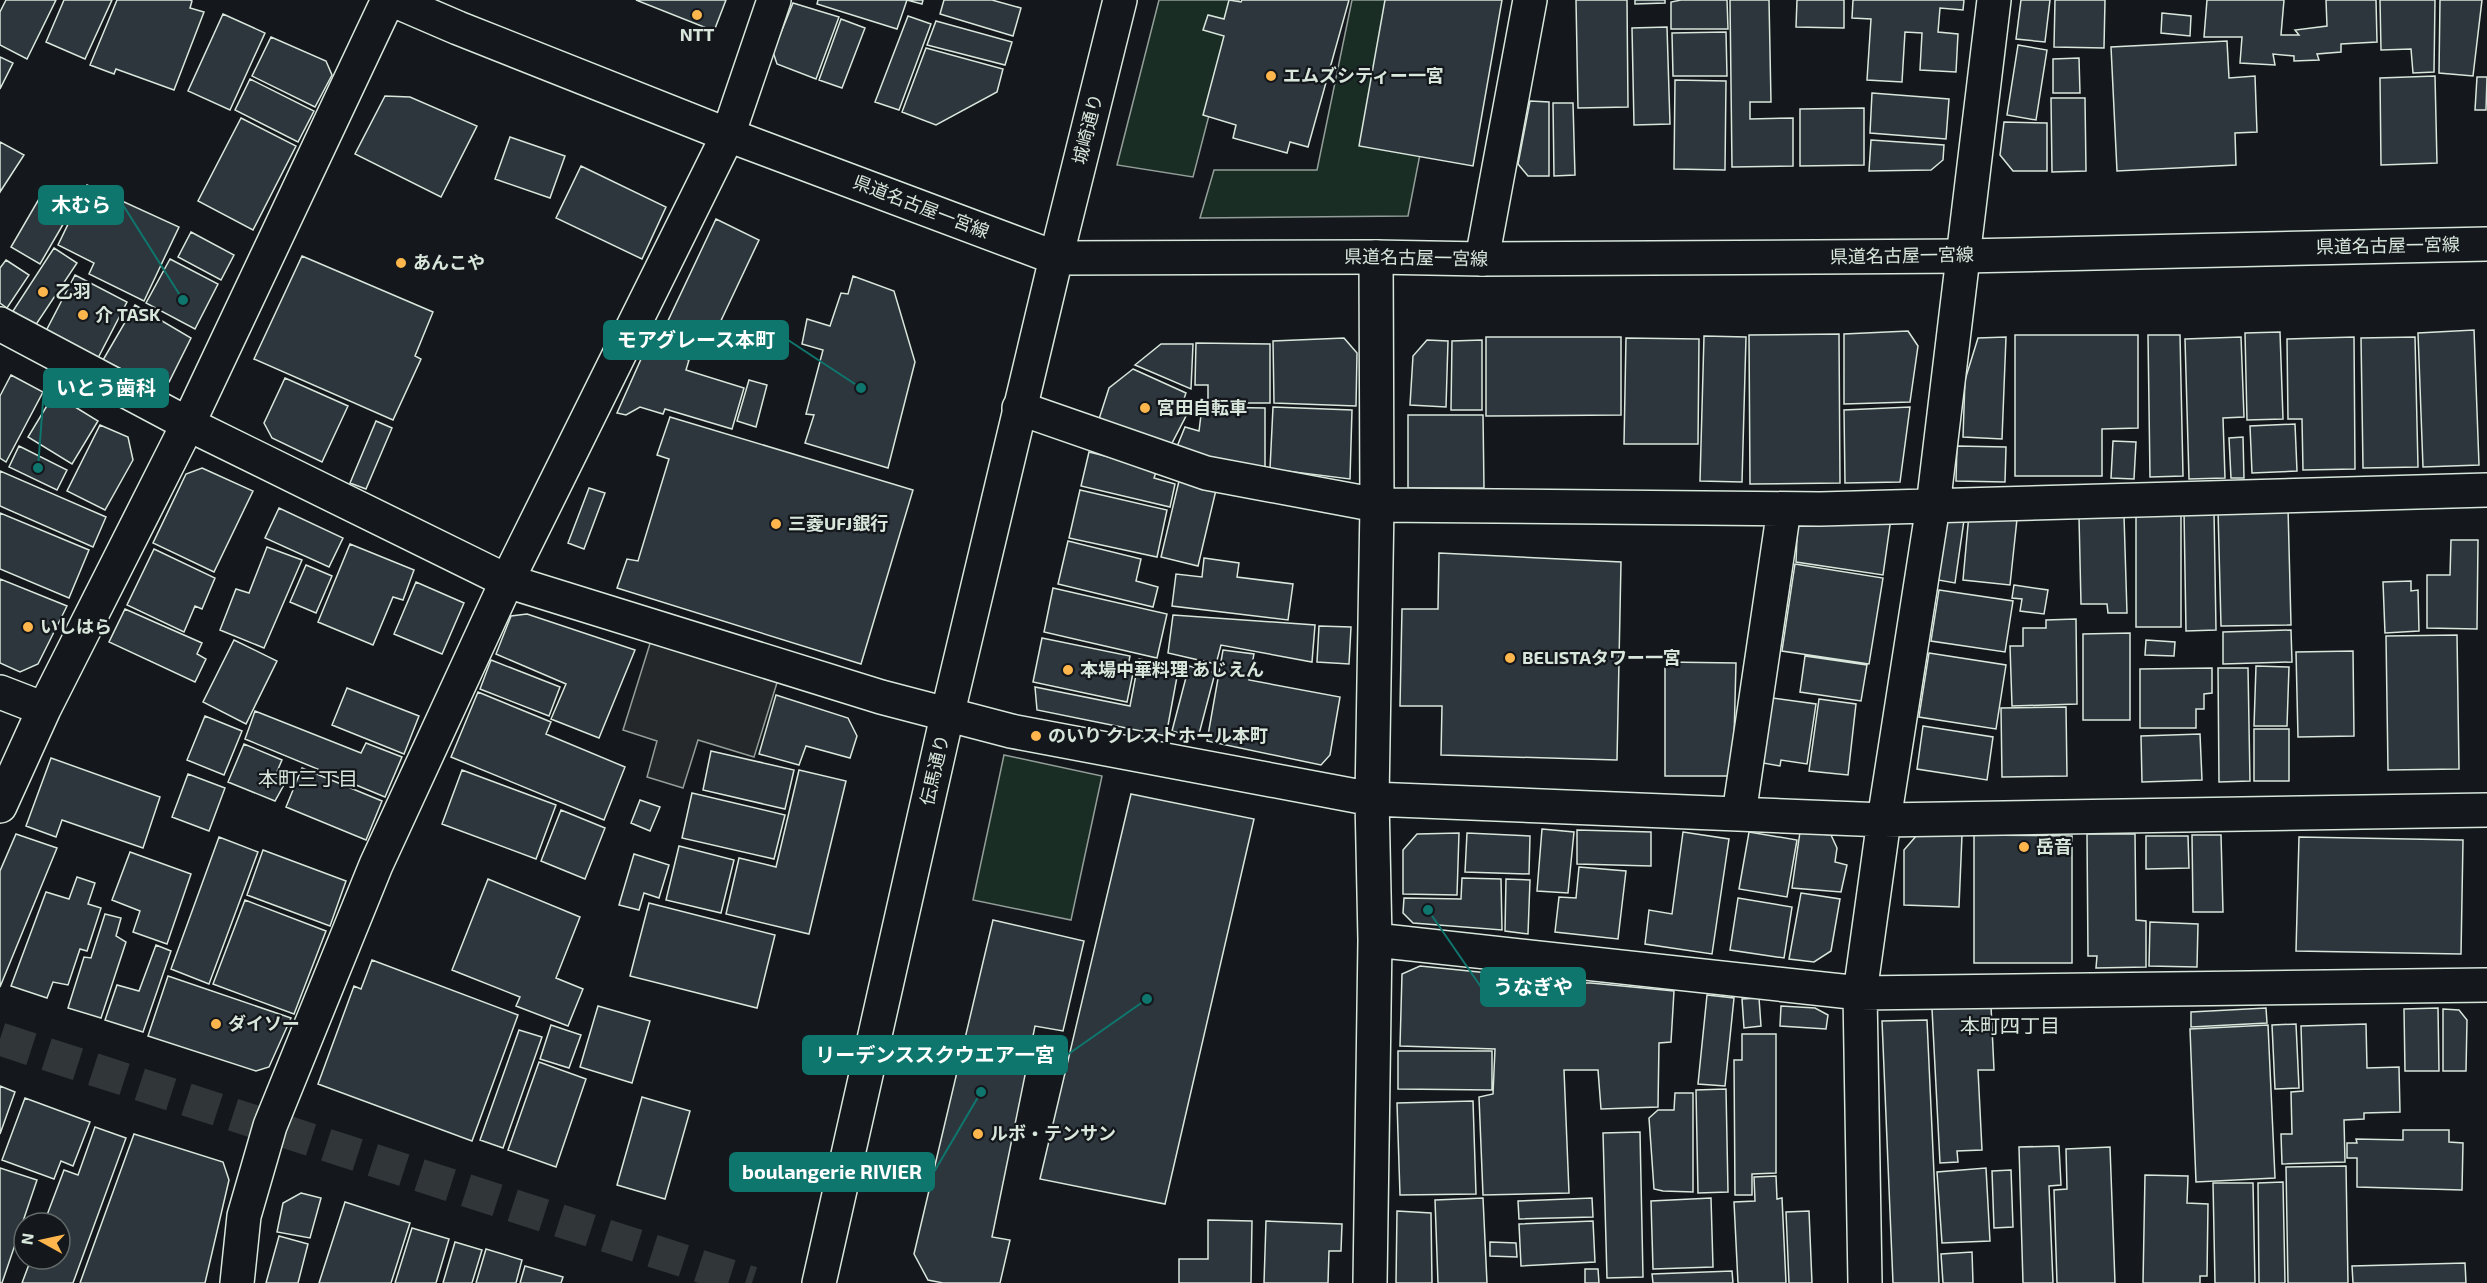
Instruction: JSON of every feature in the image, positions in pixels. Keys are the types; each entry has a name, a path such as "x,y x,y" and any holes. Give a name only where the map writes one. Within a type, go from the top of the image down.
{"street":[{"path":"0,806 44,709 188,424 388,0"},
{"name":"県道名古屋一宮線","path":"393,0 728,135 1056,258 1482,259 1964,256 2487,244"},
{"path":"237,1283 244,1216 270,1126 376,865 507,580 728,135 774,0"},
{"name":"城崎通り","path":"1056,258 1120,0"},
{"path":"1482,259 1530,0"},
{"path":"1865,1283 1860,993 1884,820 1933,506 1994,0"},
{"path":"1370,1283 1375,940 1372,798 1377,505 1376,257"},
{"name":"伝馬通り","path":"819,1283 947,716 1056,258"},
{"path":"0,324 188,424 507,580 947,716 1011,731 1372,798 1884,820 2487,810"},
{"path":"1019,408 1206,473 1377,505 1784,509 2487,490"},
{"path":"1739,814 1784,509"},
{"path":"0,692 44,709"},
{"path":"1375,940 1860,993 2487,985"}],"green space":[{"path":"1159,0 1239,0 1193,177 1117,165"},
{"path":"1352,0 1450,0 1408,216 1200,218 1214,170 1317,170"},
{"path":"1004,755 1102,776 1071,920 973,900"}],"shaded area":[{"path":"653,634 780,673 754,757 698,740 683,788 647,777 657,741 623,730"}],"building":[{"path":"6,0 56,0 27,59 0,45 0,12"},
{"path":"64,0 112,0 85,59 46,42"},
{"path":"117,0 190,0 192,1 190,8 204,12 174,90 116,69 114,74 90,65"},
{"name":"NTT","path":"636,0 726,0 714,31"},
{"path":"818,0 907,0 897,29 817,4"},
{"path":"907,0 923,0 922,4"},
{"path":"944,0 992,0 1021,8 1013,36 940,14"},
{"name":"エムズシティー一宮","path":"1229,0 1241,2 1242,0 1349,0 1308,147 1290,142 1287,153 1233,138 1236,125 1203,115 1224,36 1203,30 1208,15 1224,19"},
{"path":"1385,0 1502,0 1473,166 1359,146"},
{"path":"1576,0 1627,0 1628,107 1578,108"},
{"path":"1635,0 1665,0 1665,3 1635,4"},
{"path":"1727,0 1728,29 1671,29 1671,2"},
{"path":"1730,0 1769,0 1771,102 1750,102 1750,119 1793,118 1793,166 1732,167"},
{"path":"1797,0 1844,0 1844,28 1796,27"},
{"path":"1853,0 1964,0 1963,10 1940,8 1938,32 1958,34 1956,72 1920,70 1922,33 1905,32 1902,82 1867,80 1871,19 1852,18"},
{"path":"2021,0 2050,0 2045,42 2016,39"},
{"path":"2055,0 2105,0 2104,48 2054,47"},
{"path":"2207,0 2284,0 2281,35 2299,35 2295,30 2327,26 2326,0 2376,0 2377,42 2341,44 2341,52 2317,54 2319,60 2294,61 2294,56 2273,54 2275,65 2240,63 2242,37 2204,37"},
{"path":"2380,0 2435,0 2434,72 2413,73 2411,49 2381,50"},
{"path":"2440,0 2482,0 2473,76 2439,73"},
{"path":"793,3 839,17 816,79 777,64 773,52"},
{"path":"2162,13 2191,16 2190,36 2161,33"},
{"path":"223,14 265,33 230,110 188,91"},
{"path":"908,16 931,24 899,110 875,102"},
{"path":"841,19 865,28 842,88 819,80"},
{"path":"936,21 1012,42 1005,65 927,45"},
{"path":"1667,27 1670,124 1634,125 1632,28"},
{"path":"1726,32 1727,76 1673,76 1672,33"},
{"path":"271,37 326,61 332,75 315,107 252,76"},
{"path":"2227,41 2229,78 2255,76 2257,132 2235,133 2236,165 2117,171 2111,47"},
{"path":"2018,45 2047,50 2036,120 2007,115"},
{"path":"926,48 1003,69 997,92 936,125 902,112"},
{"path":"0,57 13,63 0,89"},
{"path":"2079,58 2080,93 2053,93 2053,59"},
{"path":"2435,76 2437,163 2381,165 2380,78"},
{"path":"2477,77 2487,77 2486,110 2475,110"},
{"path":"250,79 314,111 298,142 235,110"},
{"path":"1675,80 1726,81 1725,170 1674,169"},
{"path":"1872,93 1949,99 1946,139 1870,133"},
{"path":"385,96 410,97 477,126 441,197 355,154"},
{"path":"2051,98 2085,98 2086,171 2052,172"},
{"path":"1530,101 1549,102 1549,176 1528,176 1518,164"},
{"path":"1553,103 1573,103 1575,175 1554,176"},
{"path":"1864,108 1864,165 1800,166 1800,109"},
{"path":"241,118 296,146 253,230 198,201"},
{"path":"2004,122 2047,123 2047,171 2013,171 2000,155"},
{"path":"510,137 565,156 550,198 495,179"},
{"path":"1871,140 1944,145 1943,160 1931,170 1869,171"},
{"path":"0,142 24,155 0,192"},
{"path":"581,166 666,207 642,259 556,218"},
{"path":"87,185 179,227 144,301 89,274 94,263 58,245"},
{"path":"43,192 72,209 40,264 11,247"},
{"path":"716,219 759,240 709,346 666,325"},
{"path":"191,232 234,255 221,280 178,257"},
{"path":"54,248 77,263 35,326 13,311"},
{"path":"302,256 433,312 415,356 421,359 393,420 254,359"},
{"path":"170,259 218,284 195,329 146,303"},
{"path":"6,260 29,275 7,308 0,303 0,268"},
{"path":"75,275 127,302 98,358 46,331"},
{"path":"853,276 894,291 915,362 888,468 805,443 814,415 806,414 823,350 802,344 807,319 830,326 841,293 848,294"},
{"path":"135,305 191,338 169,382 155,386 103,360"},
{"path":"2474,330 2479,465 2423,467 2418,333"},
{"path":"1908,331 1918,346 1910,402 1844,404 1844,334"},
{"path":"2280,332 2283,419 2247,420 2245,333"},
{"path":"1839,334 1840,483 1750,484 1749,335"},
{"path":"2015,335 2138,335 2138,428 2102,429 2102,476 2015,476"},
{"path":"2148,335 2180,335 2183,476 2150,477"},
{"path":"1704,336 1746,337 1742,482 1700,481"},
{"path":"1486,337 1621,337 1621,415 1486,416"},
{"path":"2006,337 2002,439 1963,437 1965,380 1978,338"},
{"path":"2241,337 2244,417 2223,418 2225,478 2189,479 2185,339"},
{"path":"2354,337 2355,469 2303,470 2302,419 2288,419 2287,339"},
{"path":"2415,337 2418,467 2363,468 2361,338"},
{"path":"1344,338 1357,353 1356,406 1274,403 1273,341"},
{"path":"1626,338 1699,339 1698,444 1624,444"},
{"path":"1427,340 1448,341 1446,407 1410,405 1413,356"},
{"path":"1482,340 1482,410 1451,410 1452,341"},
{"path":"1196,343 1270,344 1270,403 1208,403 1208,385 1195,385"},
{"path":"1161,344 1193,344 1191,389 1135,365"},
{"path":"646,348 689,360 686,370 744,388 732,429 665,409 663,414 640,407 626,415 617,413"},
{"path":"1133,369 1186,393 1179,413 1186,416 1170,447 1099,419 1109,388"},
{"path":"11,375 43,392 6,462 0,458 0,396"},
{"path":"285,378 348,406 322,462 272,438 264,423"},
{"path":"749,380 767,385 756,427 737,421"},
{"path":"54,394 98,421 72,464 28,437"},
{"path":"1202,407 1265,408 1265,470 1176,449 1185,427 1199,431"},
{"path":"1273,407 1352,410 1350,479 1270,469"},
{"path":"1910,407 1900,482 1845,483 1844,410"},
{"path":"1408,415 1483,415 1484,488 1408,488"},
{"name":"三菱UFJ銀行","path":"670,417 913,490 861,664 617,588 627,559 638,561 669,459 657,455"},
{"path":"376,421 392,428 366,489 350,483"},
{"path":"2295,424 2297,471 2252,473 2250,426"},
{"path":"100,425 128,437 133,460 105,510 67,491"},
{"path":"2243,437 2244,478 2231,478 2229,438"},
{"path":"2113,441 2136,442 2134,479 2111,478"},
{"path":"19,446 67,470 57,490 9,467"},
{"path":"1957,446 2006,447 2005,482 1956,481"},
{"path":"1089,452 1157,469 1154,478 1175,484 1170,507 1081,486"},
{"path":"202,468 253,491 214,572 153,543 186,474"},
{"path":"0,471 106,517 93,547 0,506"},
{"path":"1179,481 1216,490 1198,566 1161,557"},
{"path":"589,488 605,493 584,549 568,543"},
{"path":"1080,490 1167,510 1157,557 1069,538"},
{"path":"279,508 343,538 329,567 265,538"},
{"path":"2288,508 2291,625 2221,626 2218,510"},
{"path":"1948,510 1965,513 1955,583 1938,580"},
{"path":"1892,511 1883,575 1796,562 1798,513"},
{"path":"2136,511 2181,511 2181,627 2136,627"},
{"path":"2184,511 2214,511 2216,630 2186,631"},
{"path":"0,513 89,550 69,598 0,569"},
{"path":"1969,514 2017,519 2010,585 1963,580"},
{"path":"2124,516 2127,613 2108,613 2107,604 2081,604 2079,517"},
{"path":"2451,540 2478,540 2477,629 2427,628 2427,575 2450,575"},
{"path":"1068,541 1141,559 1136,581 1158,587 1153,607 1058,584"},
{"path":"350,544 414,570 403,600 393,597 373,645 318,622"},
{"path":"267,547 302,560 264,648 220,630 236,589 249,593"},
{"path":"154,549 215,578 202,609 195,606 184,632 127,605"},
{"name":"BELISTAタワー一宮","path":"1439,553 1621,562 1617,760 1441,755 1442,706 1400,706 1402,609 1438,609"},
{"path":"1204,558 1239,563 1237,577 1293,584 1288,620 1172,606 1176,574 1202,577"},
{"path":"1795,564 1883,578 1869,664 1782,651"},
{"path":"306,565 332,576 316,613 290,602"},
{"path":"0,579 67,606 38,664 20,672 0,663"},
{"path":"2411,581 2411,591 2418,590 2419,631 2385,633 2383,582"},
{"path":"416,582 464,603 442,654 394,634"},
{"path":"2014,585 2048,590 2044,614 2020,611 2022,599 2012,598"},
{"path":"1053,588 1167,614 1157,658 1044,632"},
{"path":"1939,590 2013,601 2005,652 1931,641"},
{"path":"125,609 202,643 197,654 206,659 195,682 109,642"},
{"path":"527,614 635,650 599,738 551,719 566,684 496,654 511,616"},
{"path":"1173,615 1315,625 1312,662 1221,645 1216,664 1168,653"},
{"path":"2076,619 2077,704 2012,706 2010,646 2023,646 2023,628 2046,628 2046,620"},
{"path":"1319,626 1351,627 1349,664 1317,662"},
{"path":"2291,630 2292,662 2223,664 2223,632"},
{"path":"2130,633 2130,720 2083,720 2083,634"},
{"path":"2457,635 2459,769 2388,770 2386,636"},
{"path":"1042,638 1130,656 1127,671 1133,673 1127,702 1033,682"},
{"path":"234,640 277,661 246,724 203,702"},
{"path":"2146,640 2175,642 2174,656 2145,655"},
{"path":"1223,650 1254,654 1249,680 1340,697 1330,755 1321,765 1207,741"},
{"path":"2353,651 2354,736 2298,737 2296,652"},
{"path":"1929,653 2006,665 1996,729 1919,717"},
{"path":"1805,656 1867,665 1861,701 1800,692"},
{"path":"1139,659 1179,666 1166,736 1037,710 1035,687 1130,706"},
{"path":"491,660 560,687 549,716 480,689"},
{"path":"1665,662 1736,663 1733,776 1665,776"},
{"path":"1189,666 1215,673 1198,738 1172,731"},
{"path":"2256,666 2289,667 2287,726 2254,726"},
{"path":"2212,668 2212,693 2204,694 2204,709 2196,709 2196,728 2140,728 2140,669"},
{"path":"2218,668 2248,668 2250,781 2219,782"},
{"path":"347,688 419,716 404,754 332,725"},
{"path":"478,692 551,722 546,734 625,767 604,820 451,757"},
{"path":"776,695 848,718 857,736 850,758 806,746 799,765 759,754"},
{"path":"1772,698 1816,704 1807,764 1781,760 1780,766 1763,763"},
{"path":"1819,699 1856,704 1848,775 1809,771"},
{"path":"2066,707 2067,776 2002,777 2001,708"},
{"path":"255,711 361,753 366,743 402,757 385,797 245,739"},
{"path":"205,716 242,731 224,775 187,760"},
{"path":"1923,726 1993,737 1987,780 1917,769"},
{"path":"2254,729 2289,729 2289,781 2254,781"},
{"path":"2200,734 2202,780 2142,782 2141,736"},
{"path":"244,744 282,760 275,776 286,781 275,801 228,782"},
{"path":"711,751 794,770 785,809 703,790"},
{"path":"51,758 160,797 143,848 62,820 56,837 26,826"},
{"path":"302,768 382,801 366,840 286,807"},
{"path":"462,770 556,805 536,859 442,824"},
{"path":"799,770 846,781 809,934 726,914 739,858 776,867"},
{"path":"188,774 225,788 209,831 172,817"},
{"path":"692,793 785,815 774,859 682,838"},
{"path":"1131,794 1254,819 1165,1204 1040,1179"},
{"path":"640,800 660,807 650,831 631,823"},
{"path":"561,810 605,828 585,879 541,861"},
{"path":"1542,829 1574,832 1568,893 1537,891"},
{"path":"1577,830 1651,832 1651,866 1577,864"},
{"path":"1683,832 1729,839 1712,954 1645,944 1649,910 1672,914"},
{"path":"1749,832 1797,840 1787,897 1739,889"},
{"path":"1800,832 1831,835 1837,848 1835,862 1847,865 1841,892 1792,888"},
{"path":"1459,833 1457,895 1403,894 1403,850 1417,834"},
{"path":"1467,833 1530,836 1529,874 1465,872"},
{"path":"16,834 57,848 0,987 0,871"},
{"path":"2087,834 2135,834 2136,920 2146,921 2146,967 2096,968 2097,956 2088,956"},
{"path":"1917,835 1962,835 1959,907 1904,905 1904,850"},
{"path":"1974,835 2072,836 2072,963 1974,963"},
{"path":"2192,835 2221,835 2223,912 2193,912"},
{"path":"2146,836 2188,836 2189,868 2146,869"},
{"path":"219,837 258,852 209,984 171,969"},
{"path":"2299,837 2463,840 2461,954 2296,951"},
{"path":"679,846 734,860 721,913 666,900"},
{"path":"263,850 346,881 330,926 247,895"},
{"path":"130,852 191,874 167,944 133,932 140,911 112,900"},
{"path":"634,854 669,865 659,898 644,893 639,910 619,905"},
{"path":"1579,867 1626,871 1618,939 1555,932 1559,897 1576,898"},
{"path":"77,877 95,883 88,904 101,908 87,951 80,949 68,985 53,982 47,998 11,986 46,892 69,899"},
{"path":"1462,878 1501,879 1502,930 1413,923 1403,913 1404,898 1461,899"},
{"path":"488,879 580,917 556,978 583,989 568,1026 516,1006 520,997 452,970"},
{"path":"1506,879 1530,880 1528,934 1505,931"},
{"path":"1801,893 1840,899 1831,951 1814,962 1789,959"},
{"path":"1738,898 1792,907 1784,958 1730,950"},
{"path":"245,900 326,931 294,1014 213,984"},
{"path":"649,903 775,935 757,1008 630,976"},
{"path":"105,914 121,918 116,936 126,942 101,1018 68,1008 84,957 91,958"},
{"name":"ルボ・テンサン","path":"993,920 1084,941 1063,1031 1035,1026 992,1237 1010,1240 1000,1283 943,1283 928,1280 914,1254"},
{"path":"2150,922 2198,924 2197,967 2149,966"},
{"path":"156,945 171,951 143,1032 105,1020 117,985 139,991"},
{"path":"372,960 518,1015 472,1141 318,1084 354,986 361,989"},
{"path":"1420,966 1508,975 1508,983 1591,983 1674,991 1671,1042 1659,1043 1658,1107 1601,1109 1598,1070 1564,1070 1569,1193 1483,1195 1479,1097 1493,1094 1495,1049 1400,1046 1402,974"},
{"path":"168,976 291,1018 269,1067 256,1071 148,1036"},
{"path":"1707,995 1734,998 1725,1086 1698,1084"},
{"path":"1759,998 1761,1026 1744,1028 1742,999"},
{"path":"598,1006 650,1021 632,1083 580,1067"},
{"path":"1781,1006 1815,1008 1828,1015 1826,1029 1780,1026"},
{"path":"1991,1006 1994,1070 1978,1070 1982,1150 1957,1151 1958,1162 1940,1163 1932,1009"},
{"path":"2266,1008 2267,1023 2191,1027 2191,1012"},
{"path":"2438,1008 2439,1071 2405,1071 2404,1009"},
{"path":"2443,1009 2459,1010 2467,1020 2466,1071 2443,1071"},
{"path":"1927,1020 1939,1283 1893,1283 1882,1021"},
{"path":"2296,1024 2299,1088 2275,1089 2272,1025"},
{"path":"2366,1024 2367,1068 2399,1067 2400,1112 2364,1113 2364,1119 2344,1120 2345,1162 2282,1164 2281,1134 2292,1134 2291,1092 2303,1091 2301,1026"},
{"path":"551,1025 581,1035 569,1068 540,1059"},
{"path":"2268,1025 2275,1178 2196,1182 2190,1029"},
{"path":"519,1030 542,1037 503,1148 480,1140"},
{"path":"1742,1034 1776,1034 1776,1173 1752,1174 1752,1195 1735,1195 1734,1060 1742,1060"},
{"path":"1398,1051 1492,1051 1492,1090 1398,1089"},
{"path":"539,1062 586,1079 556,1167 508,1150"},
{"path":"0,1086 15,1092 0,1134"},
{"path":"1726,1089 1728,1192 1698,1193 1696,1090"},
{"path":"1675,1093 1693,1093 1693,1192 1654,1189 1649,1118 1658,1110 1674,1110"},
{"path":"642,1097 690,1111 665,1199 617,1185"},
{"path":"25,1098 90,1122 73,1166 61,1161 54,1179 2,1160"},
{"path":"1473,1101 1476,1194 1400,1195 1397,1103"},
{"path":"95,1127 126,1138 73,1283 22,1283 26,1271 72,1271 72,1211 49,1211 64,1170 78,1175"},
{"path":"2403,1130 2449,1130 2449,1142 2463,1143 2462,1190 2357,1187 2357,1158 2347,1158 2347,1143 2357,1143 2356,1139 2403,1140"},
{"path":"1640,1132 1643,1277 1607,1278 1603,1133"},
{"path":"134,1134 223,1162 229,1180 205,1283 80,1283"},
{"path":"2059,1146 2061,1185 2049,1186 2053,1283 2023,1283 2019,1147"},
{"path":"2110,1147 2115,1283 2057,1283 2054,1190 2067,1189 2066,1149"},
{"path":"2346,1166 2348,1283 2288,1283 2286,1167"},
{"path":"0,1168 37,1180 26,1211 12,1211 12,1254 2,1283 0,1283"},
{"path":"1986,1168 1990,1241 1942,1243 1937,1172"},
{"path":"2011,1170 2013,1227 1994,1228 1992,1171"},
{"path":"2145,1175 2188,1176 2187,1203 2208,1204 2207,1276 2200,1276 2200,1283 2143,1283"},
{"path":"1776,1176 1777,1199 1782,1198 1786,1283 1738,1283 1734,1202 1755,1201 1754,1177"},
{"path":"2283,1182 2285,1283 2259,1283 2258,1183"},
{"path":"2213,1183 2253,1183 2255,1283 2215,1283"},
{"path":"301,1193 321,1198 310,1238 277,1232 283,1203"},
{"path":"1483,1198 1487,1283 1438,1283 1435,1200"},
{"path":"1592,1198 1593,1217 1519,1219 1518,1201"},
{"path":"1711,1198 1713,1267 1653,1269 1651,1201"},
{"path":"345,1202 410,1223 391,1283 319,1283"},
{"path":"1397,1211 1431,1213 1432,1283 1396,1283"},
{"path":"1809,1211 1812,1283 1789,1283 1786,1212"},
{"path":"1208,1220 1252,1221 1251,1283 1179,1283 1179,1259 1208,1259"},
{"path":"1266,1221 1342,1224 1341,1251 1329,1251 1328,1283 1264,1283"},
{"path":"1593,1221 1595,1262 1521,1266 1519,1224"},
{"path":"412,1228 449,1239 436,1283 395,1283"},
{"path":"279,1236 308,1244 298,1283 266,1283"},
{"path":"455,1242 482,1250 472,1283 443,1283"},
{"path":"1490,1242 1516,1243 1517,1257 1490,1256"},
{"path":"486,1249 522,1260 516,1283 476,1283"},
{"path":"1972,1252 1973,1283 1943,1283 1941,1254"},
{"path":"2465,1263 2466,1283 2353,1283 2352,1266"},
{"path":"525,1266 563,1277 561,1283 520,1283"},
{"path":"1585,1269 1598,1269 1599,1283 1585,1283"},
{"path":"1732,1271 1733,1283 1653,1283 1652,1274"}],"tunnel":[{"path":"0,1039 752,1283"}],"place":[{"name":"NTT","path":"697,15"},
{"name":"エムズシティー一宮","path":"1271,76"},
{"name":"あんこや","path":"401,263"},
{"name":"乙羽","path":"43,292"},
{"name":"木むら","path":"183,300"},
{"name":"介 TASK","path":"83,315"},
{"name":"モアグレース本町","path":"861,388"},
{"name":"宮田自転車","path":"1145,408"},
{"name":"いとう歯科","path":"38,468"},
{"name":"三菱UFJ銀行","path":"776,524"},
{"name":"いしはら","path":"28,627"},
{"name":"BELISTAタワー一宮","path":"1510,658"},
{"name":"本場中華料理 あじえん","path":"1068,670"},
{"name":"のいり クレストホール本町","path":"1036,736"},
{"name":"岳音","path":"2024,847"},
{"name":"うなぎや","path":"1428,910"},
{"name":"リーデンススクウエア一宮","path":"1147,999"},
{"name":"ダイソー","path":"216,1024"},
{"name":"boulangerie RIVIER","path":"981,1092"},
{"name":"ルボ・テンサン","path":"978,1134"}],"district":[{"name":"本町三丁目","path":"308,779"},
{"name":"本町四丁目","path":"2010,1026"}]}
